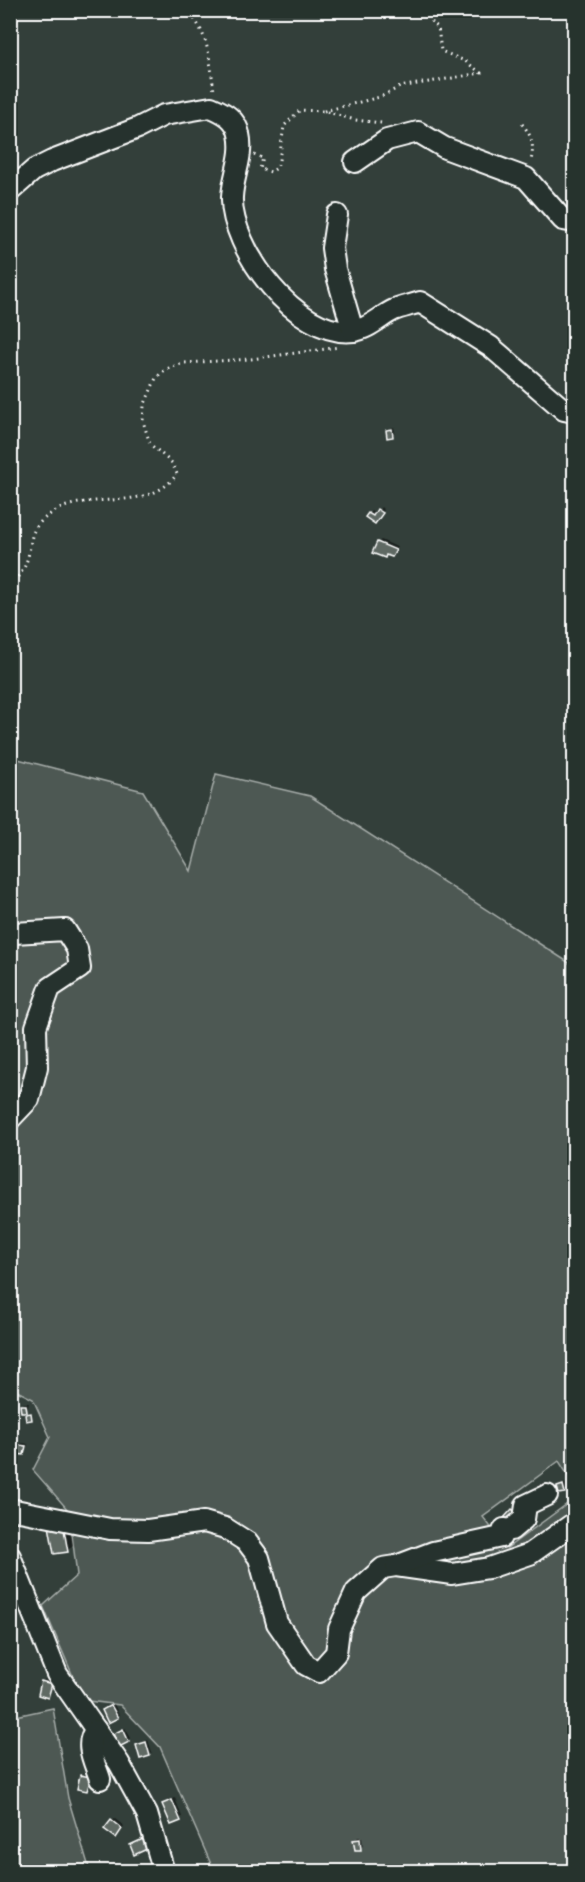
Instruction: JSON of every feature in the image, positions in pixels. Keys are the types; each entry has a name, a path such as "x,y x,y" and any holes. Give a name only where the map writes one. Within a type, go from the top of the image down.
{"street":[{"path":"10,191 34,170 52,161 138,128 164,115 182,110 211,107 234,119 239,132 241,156 232,198 235,223 243,244 286,305 320,326 353,331 393,311 420,302 491,347 564,410 574,412"},
{"path":"355,162 397,135 418,132 425,134 445,148 526,178 564,220 574,222"},
{"path":"338,215 332,248 335,269 353,331"},
{"path":"10,936 14,933 65,930 77,949 80,968 50,988 36,1027 37,1067 29,1100 10,1119"},
{"path":"10,1509 110,1529 148,1530 204,1522 225,1528 247,1542 259,1558 277,1623 306,1665 318,1672 336,1653 339,1629 356,1592 383,1568 396,1566 433,1552 484,1543 501,1537 504,1529 511,1530 524,1519 526,1505 547,1496"},
{"path":"396,1566 452,1574 489,1568 530,1554 574,1523"},
{"path":"10,1556 57,1674 119,1763 147,1814 164,1872"},
{"path":"96,1730 90,1736 89,1744 99,1779"}],"path":[{"path":"186,10 195,18 208,46 216,102"},
{"path":"324,111 380,97 400,87 481,73 465,61 441,51 438,27 432,23 432,16 424,10"},
{"path":"241,156 257,155 263,158 260,169 271,172 278,167 284,126 300,110 324,111 355,120 391,125 397,135"},
{"path":"522,124 531,135 533,145 526,178"},
{"path":"10,586 24,570 32,532 59,508 74,503 120,501 136,496 154,495 171,482 177,470 150,444 143,421 144,406 156,378 166,369 184,363 250,359 298,351 337,349 347,342 353,331"}],"shaded area":[{"path":"10,757 143,791 191,871 216,774 310,796 574,966 574,1485 559,1461 483,1517 507,1548 574,1499 574,1871 214,1871 160,1747 120,1705 80,1700 78,1688 43,1606 77,1575 69,1511 33,1470 50,1437 33,1399 11,1388"},
{"path":"53,1708 68,1798 90,1871 11,1871 11,1717"}],"building":[{"path":"392,429 393,437 387,438 386,430"},
{"path":"377,509 383,513 375,524 365,517 368,513 373,516"},
{"path":"377,542 396,550 392,557 386,555 385,558 372,553"},
{"path":"20,1405 26,1405 27,1412 21,1412"},
{"path":"31,1413 32,1420 26,1421 25,1414"},
{"path":"18,1445 26,1446 24,1455 16,1454"},
{"path":"10,1472 16,1473 13,1482 10,1481"},
{"path":"563,1485 565,1493 559,1494 557,1487"},
{"path":"512,1509 520,1517 510,1526 503,1519"},
{"path":"63,1524 68,1552 54,1554 49,1526"},
{"path":"41,1681 52,1684 48,1698 38,1695"},
{"path":"111,1705 118,1718 108,1723 102,1710"},
{"path":"123,1729 129,1742 119,1747 113,1734"},
{"path":"146,1742 150,1756 140,1759 136,1745"},
{"path":"80,1775 91,1777 87,1791 77,1789"},
{"path":"172,1800 181,1821 171,1825 162,1804"},
{"path":"111,1820 122,1829 116,1838 104,1829"},
{"path":"143,1839 147,1849 134,1855 130,1845"},
{"path":"360,1839 361,1850 355,1850 353,1840"}]}
